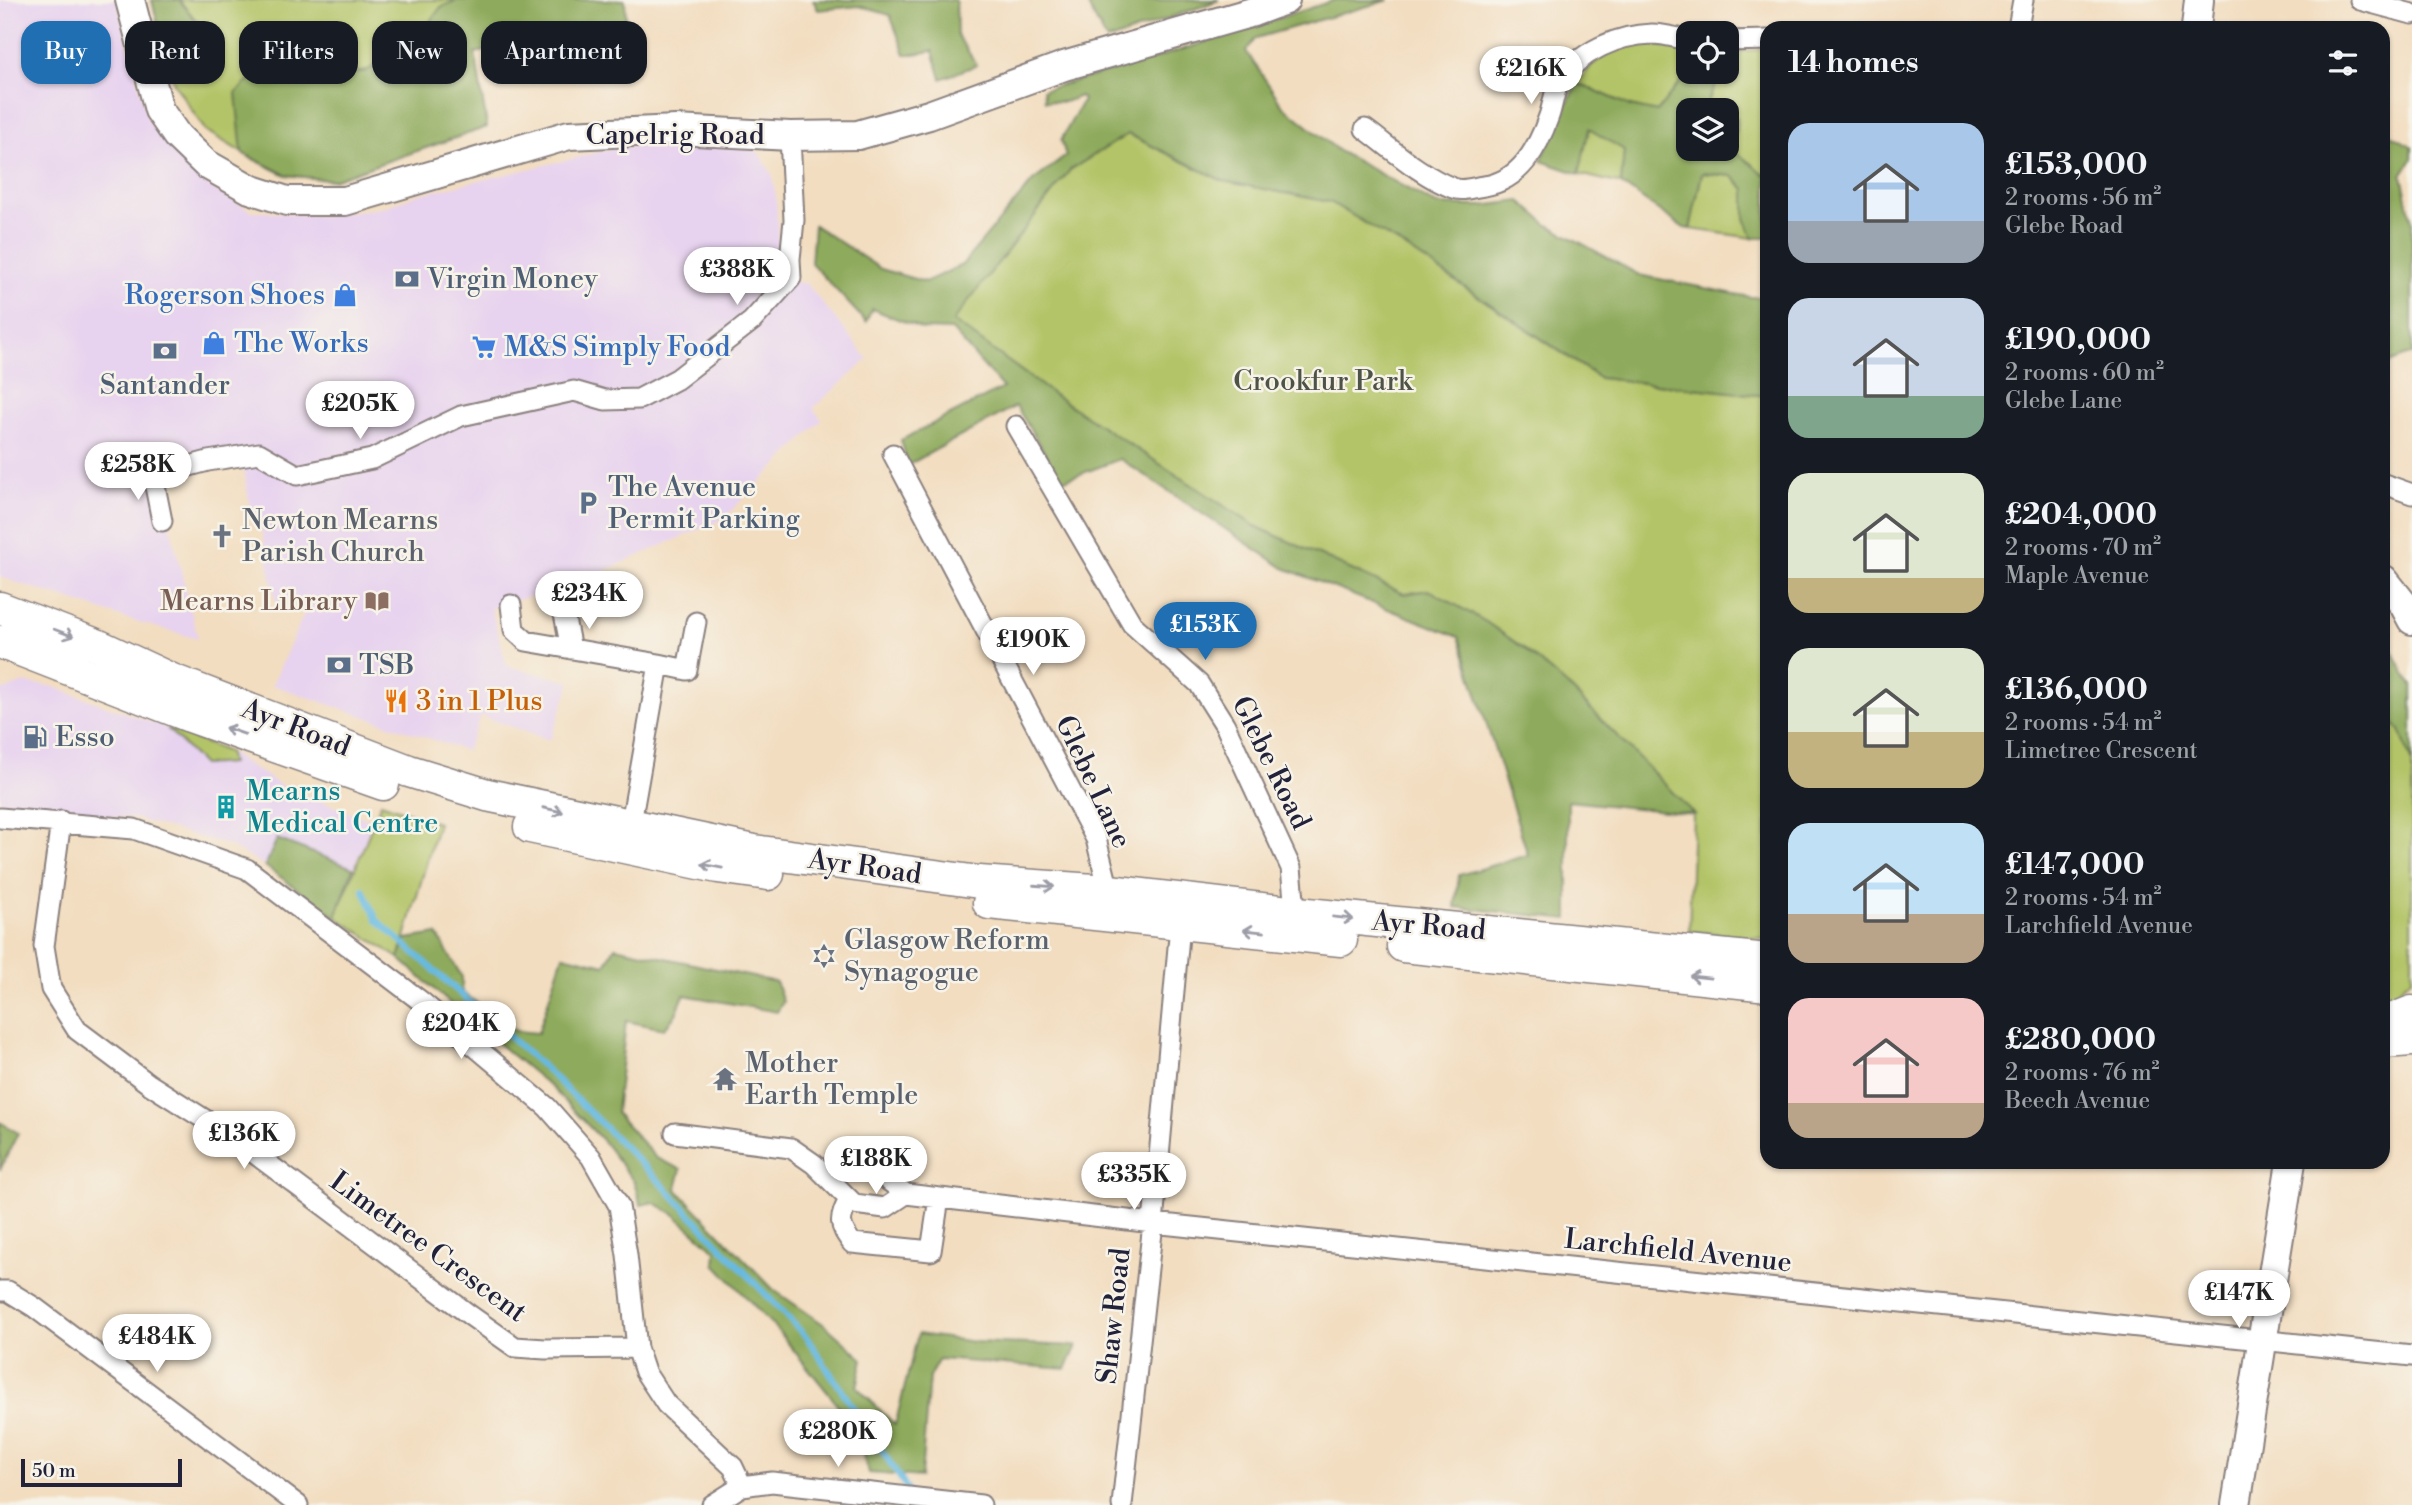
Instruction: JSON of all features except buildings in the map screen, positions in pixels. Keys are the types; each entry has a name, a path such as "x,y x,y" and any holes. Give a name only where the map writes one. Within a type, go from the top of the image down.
{"main road":[{"name":"Ayr Road","path":"0,608 99,646 172,680 409,771 628,838"},
{"name":"Ayr Road","path":"0,642 190,716 484,815 628,838 979,882 1109,904 1296,924 1760,984"},
{"name":"Ayr Road","path":"1296,924 1760,959"},
{"path":"2390,1021 2412,1012"},
{"path":"2390,1042 2412,1040"}],"street":[{"name":"Capelrig Road","path":"130,0 159,110 177,136 206,164 250,189 287,201 345,201 569,135 676,130 790,136 858,135 929,115 1064,66 1253,12 1284,0"},
{"path":"2019,21 2023,0"},
{"path":"2197,21 2199,0"},
{"path":"2360,0 2412,14"},
{"path":"1364,130 1432,178 1456,190 1490,186 1506,181 1518,171 1537,144 1559,82 1585,56 1612,41 1652,34 1676,38"},
{"path":"1739,41 1760,40"},
{"path":"162,521 153,476 208,461 259,453 297,475 372,459 461,416 574,391 605,400 639,399 677,379 752,321 790,278 794,220 790,136"},
{"name":"Glebe Road","path":"1016,426 1132,624 1199,684 1225,725 1291,868 1296,924"},
{"name":"Glebe Lane","path":"893,454 1096,839 1109,904"},
{"path":"2390,486 2412,494"},
{"path":"2390,588 2412,620"},
{"path":"560,594 571,649"},
{"path":"511,605 514,630 526,641 687,670 696,622"},
{"path":"628,838 659,664"},
{"path":"0,818 134,829 247,870 422,1002 547,1107 591,1157 619,1206 637,1348 645,1372 666,1404 733,1468 742,1486"},
{"name":"Limetree Crescent","path":"61,821 44,946 51,989 77,1030 149,1084 233,1138 515,1347 637,1348"},
{"name":"Shaw Road","path":"1122,1505 1153,1223 1181,912"},
{"path":"675,1133 791,1148 814,1164 854,1204 885,1208 906,1194 869,1166"},
{"path":"2236,1505 2290,1169"},
{"name":"Larchfield Avenue","path":"906,1194 1153,1223 2412,1356"},
{"path":"849,1199 841,1216 841,1229 852,1243 931,1251 939,1198"},
{"path":"0,1291 8,1291 34,1307 298,1505"},
{"path":"712,1505 742,1486 772,1482 981,1505"}],"shaded area":[{"path":"0,0 116,0 125,34 125,84 138,84 148,120 200,181 251,211 320,216 381,208 417,195 622,147 731,141 759,153 772,174 776,197 780,279 807,284 868,359 813,408 822,420 723,519 578,582 491,608 507,666 571,682 550,740 481,716 466,751 272,685 311,598 277,607 261,527 254,528 242,461 159,481 198,639 0,577"},
{"path":"24,683 51,686 167,728 203,765 231,762 228,752 282,786 372,821 354,868 278,839 265,866 230,846 134,818 0,810 0,691"}],"green space":[{"path":"152,0 596,0 468,13 487,127 332,180 286,175 251,158 205,130 175,84 225,84 225,21 158,21"},
{"path":"152,0 179,0 197,21 157,21"},
{"path":"457,0 625,0 626,18 622,21 481,21 481,52 475,53 487,127 332,180 286,175 242,153 236,93 245,84 358,84 358,73 372,67 372,84 467,84 467,21 430,21 441,7"},
{"path":"813,0 956,0 957,35 977,65 941,79 933,51 905,54 890,15 859,6 818,10"},
{"path":"1085,0 1219,0 1107,41"},
{"path":"1335,0 1389,0 1256,38 1246,51 1283,106 1340,152 1437,205 1481,206 1520,201 1548,225 1639,275 1760,297 1760,395 1600,378 1405,247 1330,202 1223,181 1128,134 1070,170 953,321 1057,397 1255,526 1404,594 1429,590 1486,622 1522,647 1569,687 1694,814 1568,801 1568,919 1455,907 1459,875 1528,855 1459,637 1284,568 1120,459 1062,481 1016,406 908,465 901,440 1003,388 952,330 923,329 872,309 866,322 811,263 814,225 881,269 925,282 962,265 1033,181 1066,156 1061,140 1083,100 1080,96 1065,102 1045,101 1043,90 1147,61"},
{"path":"1646,44 1676,48 1676,84 1679,84 1657,112 1630,106 1576,84 1592,65 1619,45"},
{"path":"1760,50 1760,171 1739,155 1739,98 1709,98 1716,84 1739,84 1739,51"},
{"path":"1576,84 1630,106 1657,112 1679,84 1716,84 1709,98 1676,98 1676,161 1739,161 1739,155 1760,171 1760,238 1753,238 1745,218 1745,189 1732,176 1702,173 1690,229 1684,228 1621,184 1624,150 1589,129 1579,174 1541,161"},
{"path":"1588,128 1624,150 1621,184 1579,174"},
{"name":"Crookfur Park","path":"1128,134 1223,181 1330,202 1405,247 1599,378 1760,395 1760,938 1689,931 1693,814 1569,687 1522,647 1486,622 1429,590 1404,594 1255,526 1057,397 953,321 1070,170"},
{"path":"2390,135 2412,146 2412,159 2402,175 2412,222 2412,354 2390,363"},
{"path":"1702,173 1732,176 1745,189 1745,218 1753,238 1690,229"},
{"path":"2390,647 2412,686 2412,763 2400,730 2390,720"},
{"path":"2390,720 2400,730 2412,763 2412,978 2390,996"},
{"path":"167,728 228,752 231,763 203,765"},
{"path":"381,803 438,823 399,958 336,917"},
{"path":"277,839 353,868 336,917 265,866"},
{"path":"437,934 462,977 462,992 516,1031 538,1033 563,955 605,965 615,947 776,982 783,1002 777,1012 684,995 676,1014 664,1029 626,1021 616,1113 656,1158 681,1169 676,1189 774,1290 826,1326 863,1359 857,1387 895,1425 918,1334 975,1342 1077,1346 1066,1369 939,1359 929,1377 921,1477 869,1473 854,1425 779,1332 715,1264 716,1251 675,1215 653,1202 641,1205 634,1182 603,1141 552,1088 399,958 406,939"},
{"path":"0,1122 18,1133 0,1170"}],"waterway":[{"path":"363,889 377,920 548,1071 661,1183 807,1338 910,1493"}],"place":[{"name":"Virgin Money","path":"407,279"},
{"name":"Rogerson Shoes","path":"345,295"},
{"name":"The Works","path":"214,343"},
{"name":"M&S Simply Food","path":"484,347"},
{"name":"Santander","path":"165,351"},
{"name":"The Avenue Permit Parking","path":"588,503"},
{"name":"Newton Mearns Parish Church","path":"222,536"},
{"name":"Mearns Library","path":"377,601"},
{"name":"TSB","path":"339,665"},
{"name":"3 in 1 Plus","path":"396,701"},
{"name":"Esso","path":"35,737"},
{"name":"Mearns Medical Centre","path":"226,807"},
{"name":"Glasgow Reform Synagogue","path":"824,956"},
{"name":"Mother Earth Temple","path":"725,1079"}]}
